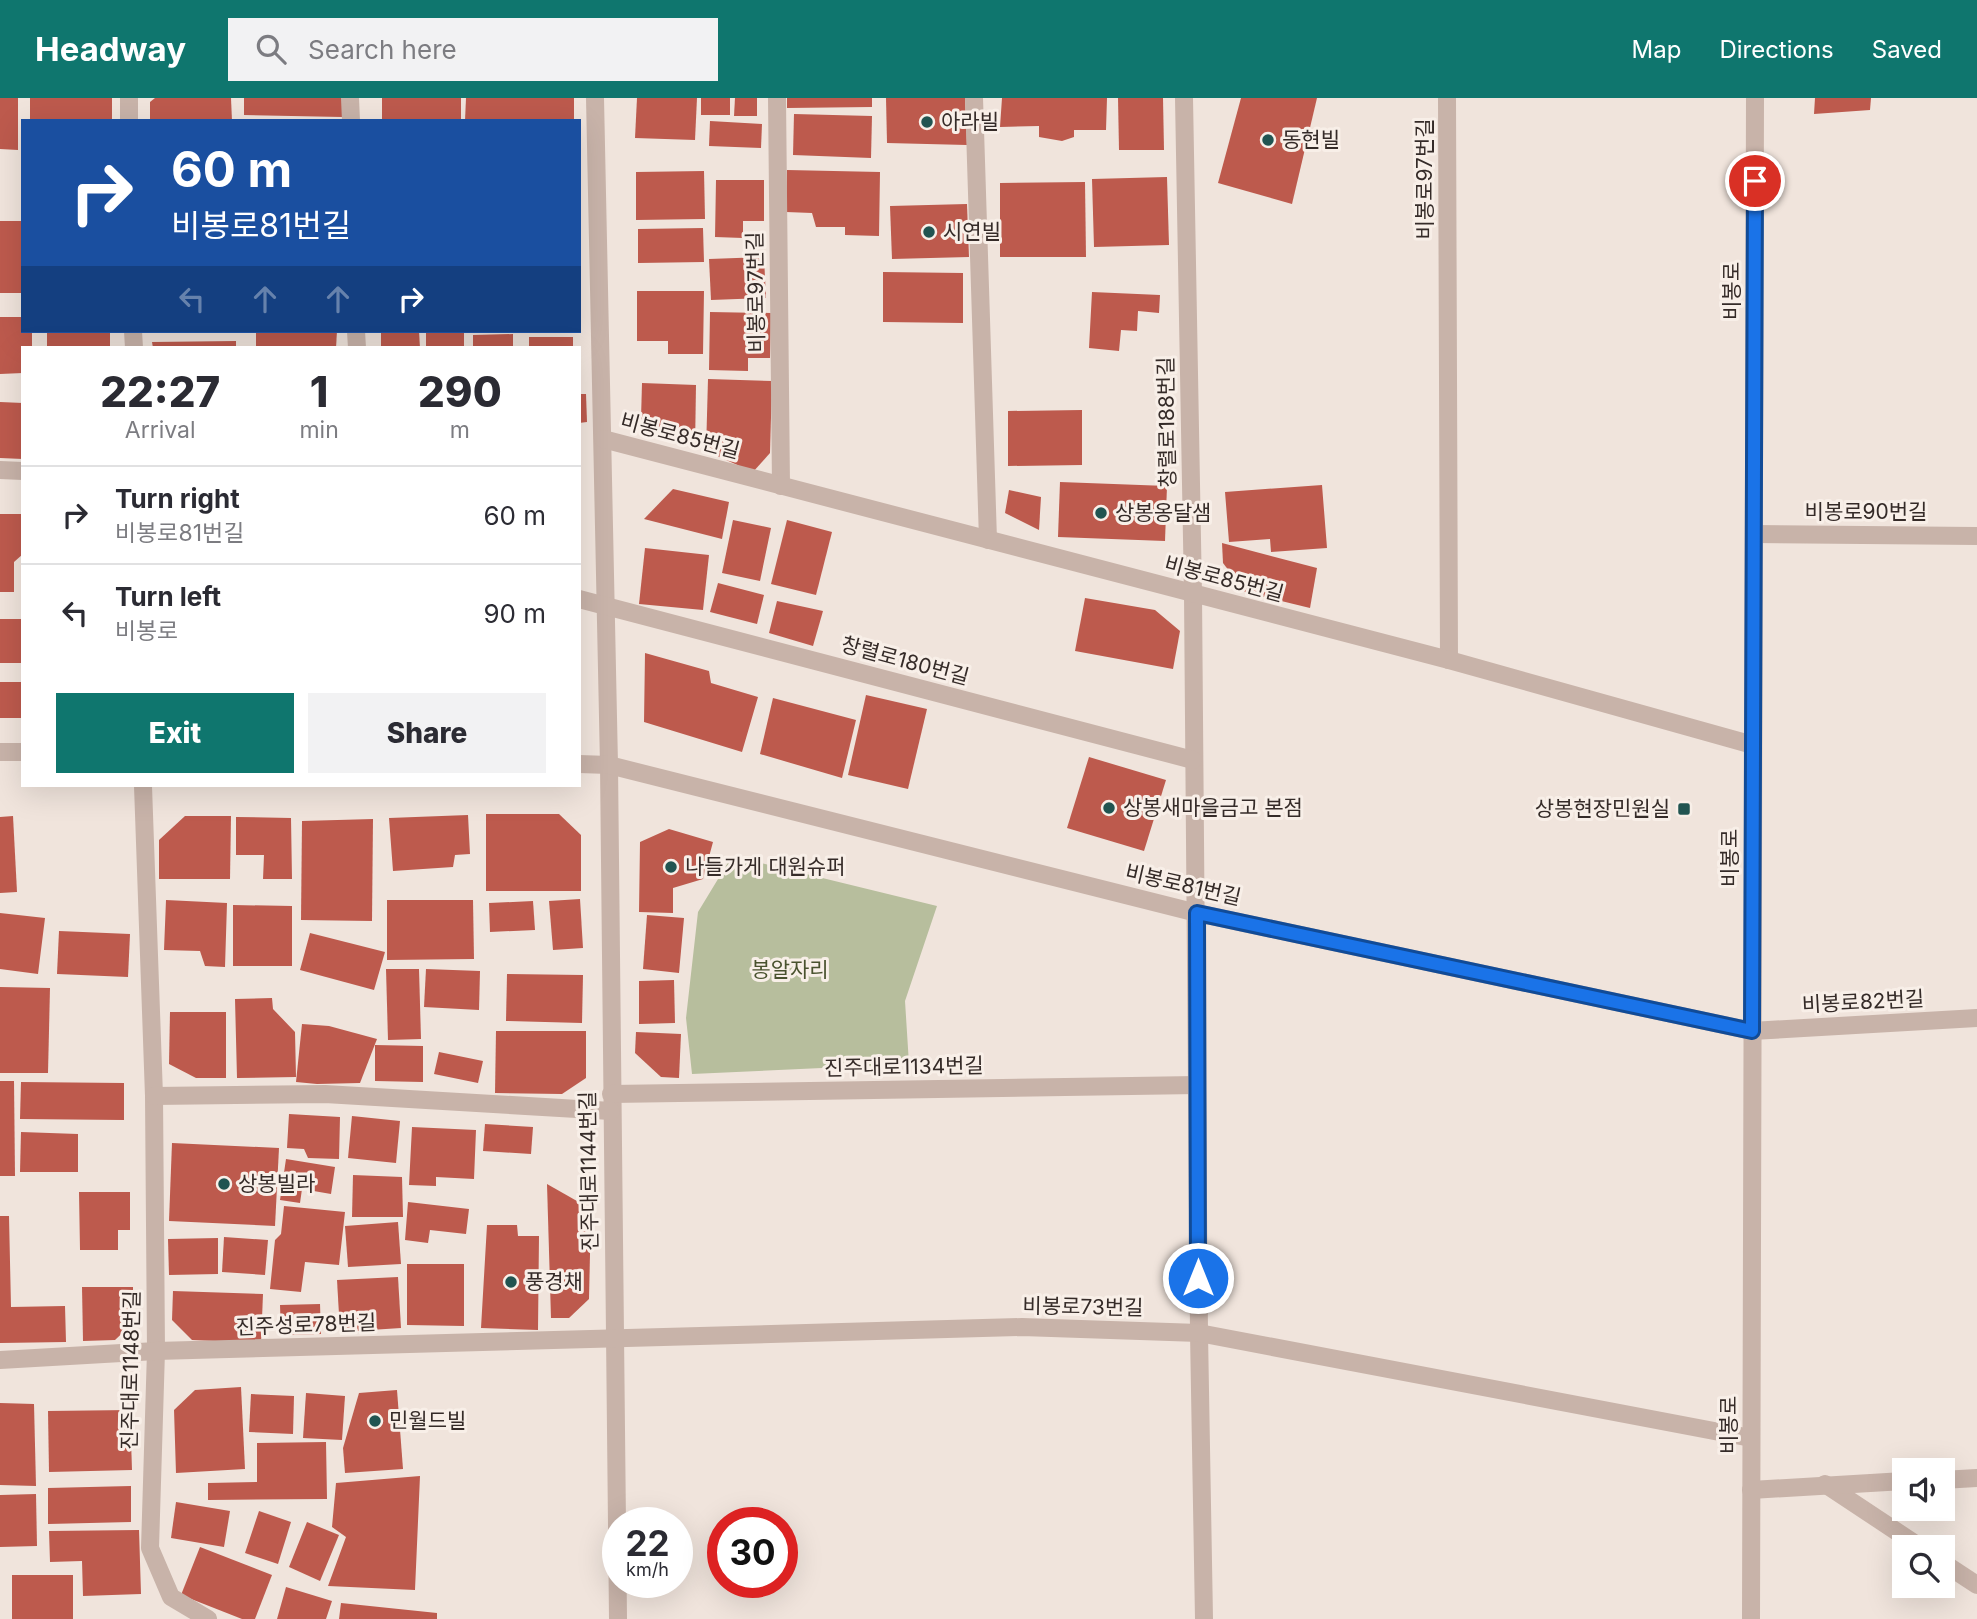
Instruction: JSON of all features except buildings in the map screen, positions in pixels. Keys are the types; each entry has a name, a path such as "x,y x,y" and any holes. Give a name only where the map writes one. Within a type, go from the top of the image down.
{"street":[{"path":"129,98 129,119"},
{"path":"350,98 351,119"},
{"path":"595,98 608,765"},
{"name":"비봉로97번길","path":"777,98 781,486"},
{"path":"974,98 988,540"},
{"name":"창렬로188번길","path":"1184,98 1197,913"},
{"name":"비봉로97번길","path":"1447,98 1449,660"},
{"name":"비봉로","path":"1751,1619 1755,98"},
{"name":"비봉로85번길","path":"603,439 1449,660 1753,745"},
{"path":"0,470 21,471"},
{"name":"비봉로90번길","path":"1754,534 1977,536"},
{"name":"창렬로180번길","path":"581,600 1194,760"},
{"path":"0,752 21,752"},
{"name":"비봉로81번길","path":"581,764 608,765 1197,913 1752,1031"},
{"name":"진주대로1144번길","path":"608,765 618,1619"},
{"name":"진주대로1148번길","path":"143,787 154,1096 156,1352 150,1548 171,1597 208,1619"},
{"path":"1197,913 1199,1333 1204,1619"},
{"name":"비봉로82번길","path":"1752,1031 1977,1018"},
{"name":"진주대로1134번길","path":"611,1102 1197,1085"},
{"path":"154,1096 325,1094 611,1102"},
{"name":"비봉로73번길","path":"613,1339 1023,1327 1199,1333 1751,1438"},
{"name":"진주성로78번길","path":"0,1360 156,1352 613,1339"},
{"path":"1955,1479 1977,1478"},
{"path":"1751,1490 1892,1481"},
{"path":"1825,1484 1902,1535"},
{"path":"1955,1571 1977,1585"}],"green space":[{"name":"봉알자리","path":"732,856 937,906 905,1001 909,1064 692,1074 686,1018 698,912"}],"place":[{"name":"아라빌","path":"927,122"},
{"name":"동현빌","path":"1268,140"},
{"name":"시연빌","path":"929,232"},
{"name":"상봉옹달샘","path":"1101,513"},
{"name":"상봉새마을금고 본점","path":"1109,808"},
{"name":"상봉현장민원실","path":"1684,809"},
{"name":"나들가게 대원슈퍼","path":"671,867"},
{"name":"상봉빌라","path":"224,1184"},
{"name":"풍경채","path":"511,1282"},
{"name":"민월드빌","path":"375,1421"}],"route":[{"path":"1198,1278 1197,913 1752,1031 1755,181"}]}
